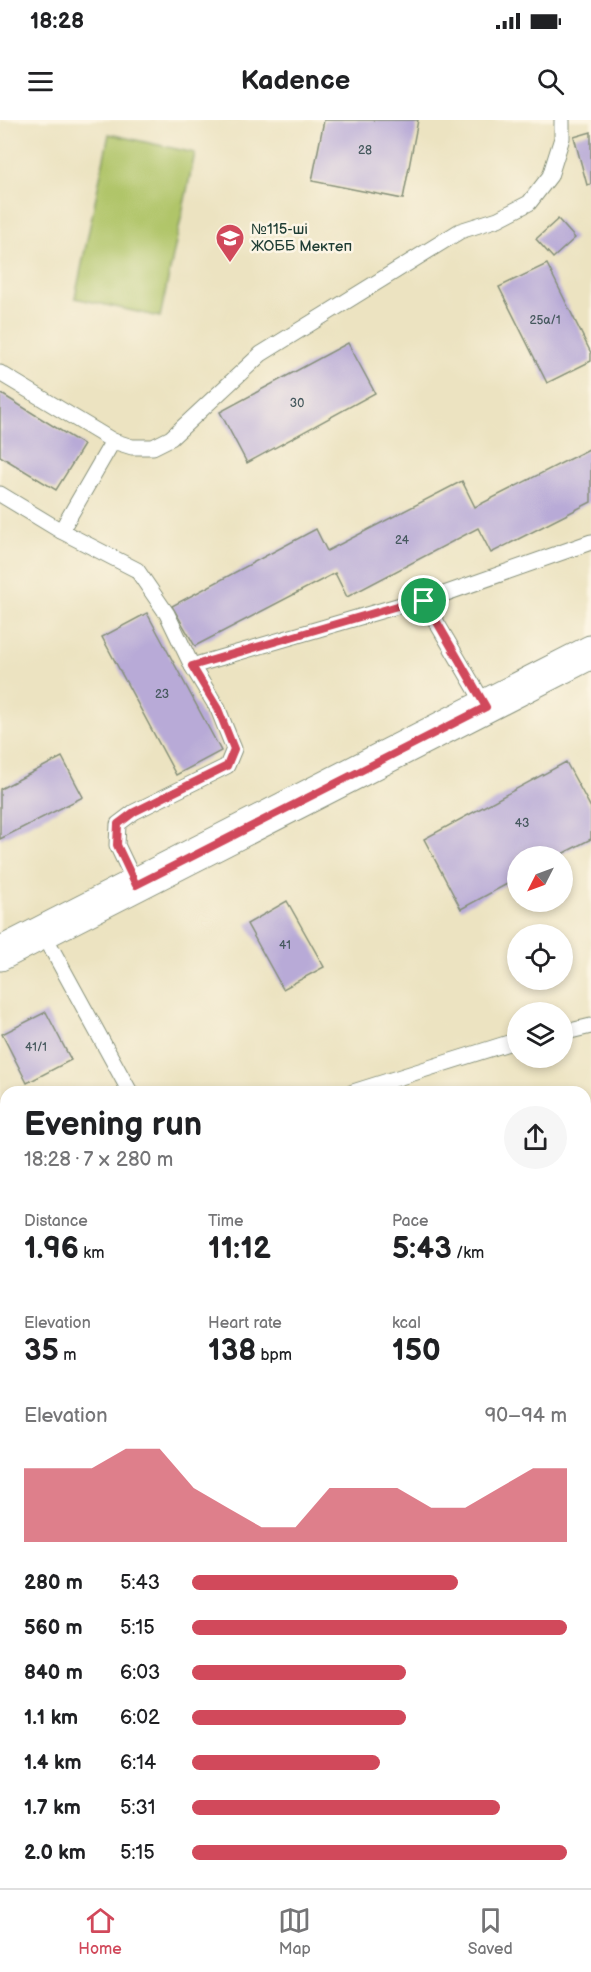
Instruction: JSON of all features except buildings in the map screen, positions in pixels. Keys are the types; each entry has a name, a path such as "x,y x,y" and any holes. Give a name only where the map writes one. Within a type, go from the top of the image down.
{"main road":[{"path":"0,954 591,652"}],"lane":[{"path":"0,373 113,441 132,447 153,447 171,438 261,354 460,231 498,219 529,203 550,176 562,138 562,120"},
{"path":"61,531 113,441"},
{"path":"0,494 61,531 137,570 167,615 192,666 218,709 234,749 227,766 134,812 118,824 117,845 136,885"},
{"path":"192,666 418,600 424,601 591,542"},
{"path":"424,601 486,707"},
{"path":"43,933 127,1086"},
{"path":"573,1030 591,1026"},
{"path":"372,1086 507,1043"}],"green space":[{"path":"109,134 195,153 160,317 75,298"}],"place":[{"name":"№115-ші ЖОББ Мектеп","path":"230,264"}],"route":[{"path":"418,600 424,601 486,707 136,885 117,845 118,824 134,812 227,766 234,749 218,709 192,666 418,600"}]}
